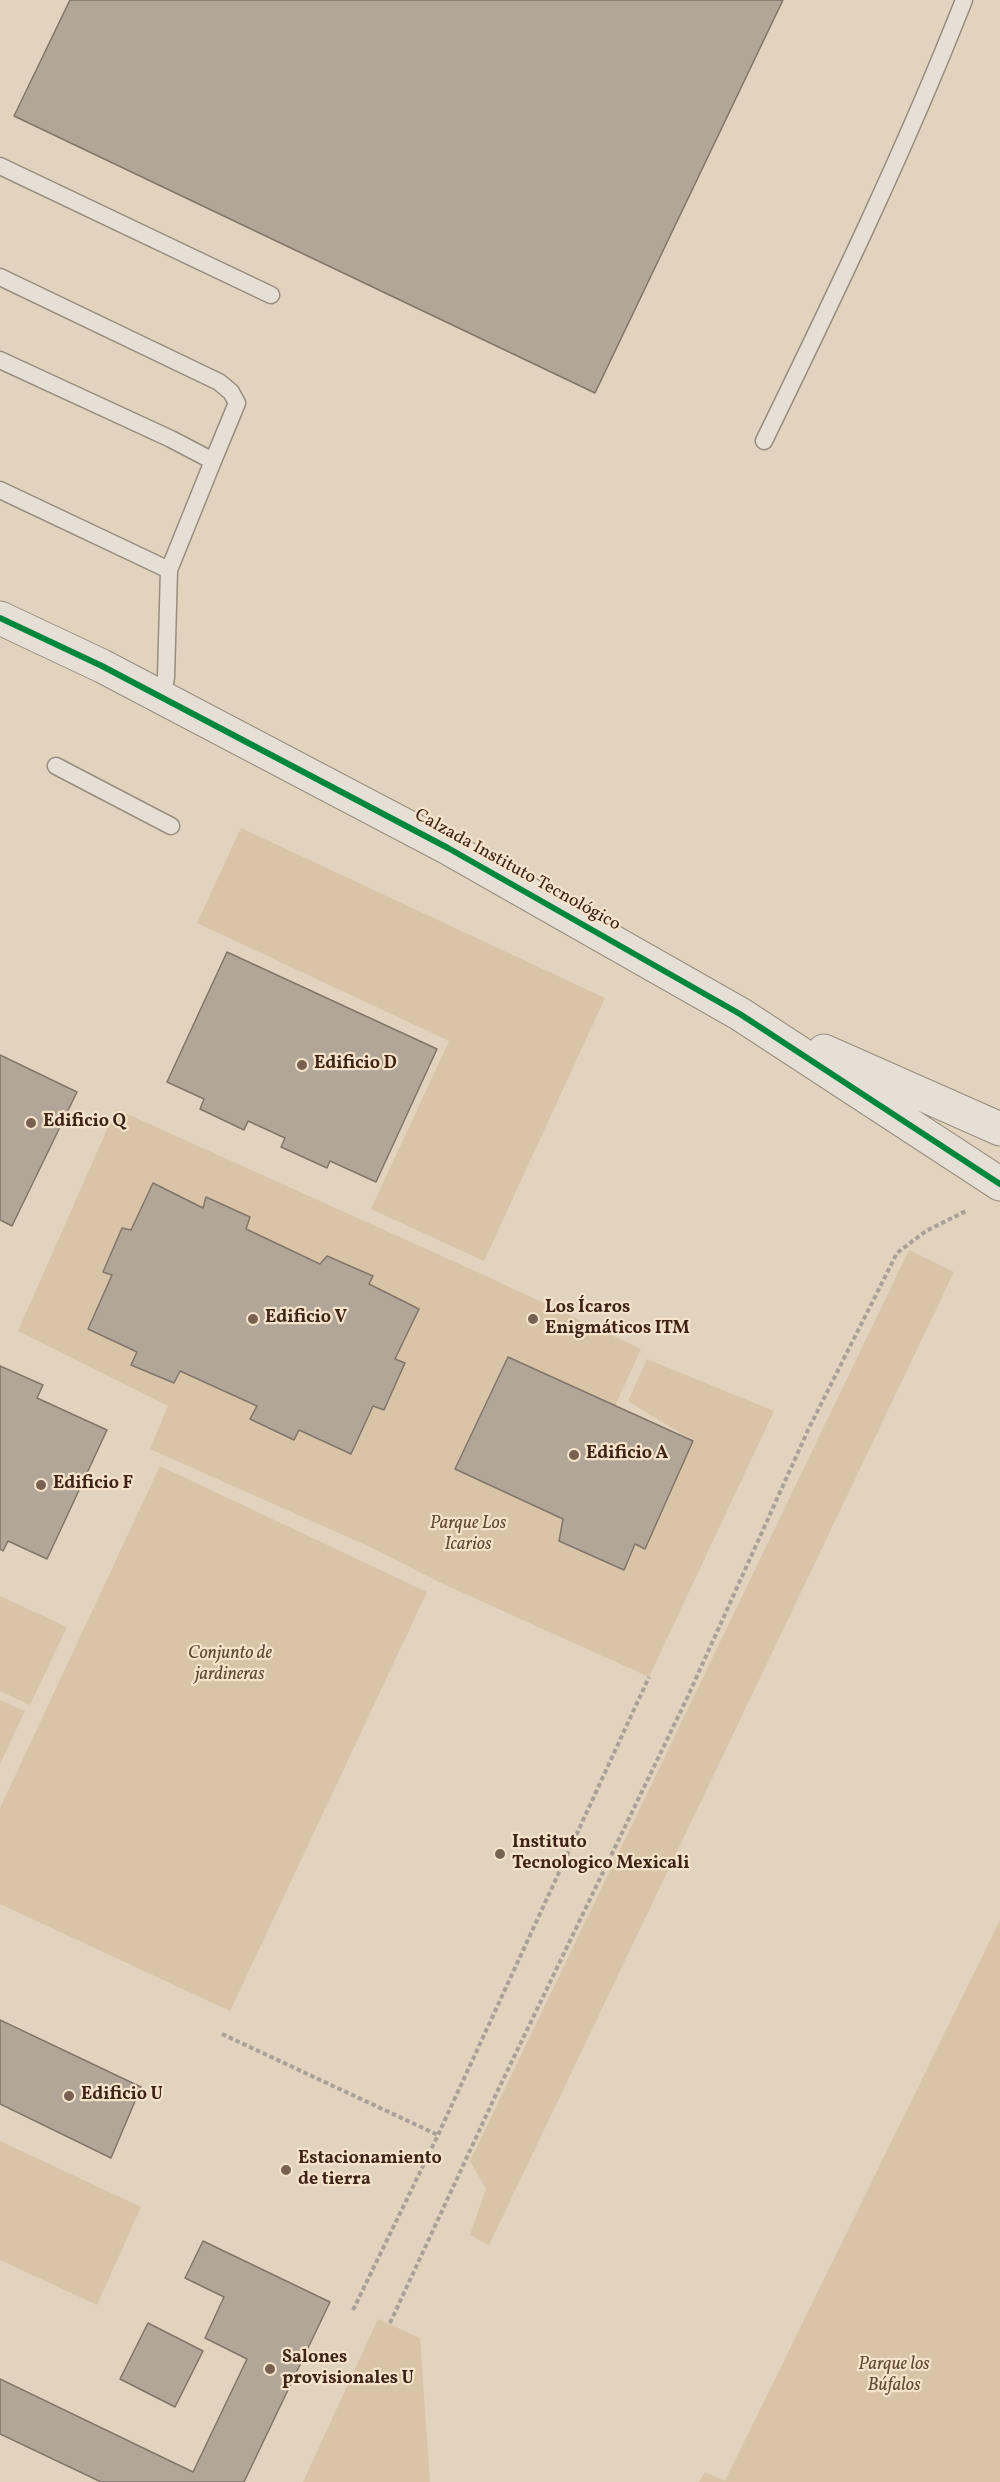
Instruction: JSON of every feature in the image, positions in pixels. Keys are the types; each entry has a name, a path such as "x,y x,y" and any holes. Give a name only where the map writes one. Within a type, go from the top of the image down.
{"street":[{"name":"Calzada Instituto Tecnológico","path":"0,618 163,697 448,848 740,1014 1000,1184"},
{"name":"Calzada Instituto Tecnológico","path":"740,1014 1000,1129"}],"lane":[{"path":"764,441 863,234 934,78 964,0"},
{"path":"0,166 271,295"},
{"path":"0,277 219,382 231,392 237,403 169,570 166,677 163,697"},
{"path":"0,360 171,439 213,461"},
{"path":"0,490 169,570"},
{"path":"56,766 171,826"}],"path":[{"path":"390,2324 499,2088 687,1696 809,1428 897,1253 926,1231 967,1210 979,1209"},
{"path":"353,2310 438,2135 649,1677"},
{"path":"222,2034 438,2135"}],"green space":[{"path":"241,828 605,998 484,1261 371,1209 449,1041 197,923"},
{"name":"Parque Los Icarios","path":"116,1109 484,1275 641,1349 615,1406 508,1357 455,1469 563,1519 559,1541 624,1569 635,1544 644,1549 693,1441 628,1401 647,1359 774,1411 649,1677 441,1583 368,1546 150,1449 168,1406 18,1331","holes":["153,1183 203,1208 206,1197 250,1217 246,1229 418,1308 395,1359 405,1364 385,1410 373,1406 351,1453 299,1430 294,1440 251,1419 257,1406 180,1371 174,1383 132,1365 137,1352 88,1328 112,1275 103,1272 122,1228 131,1230"]},
{"path":"909,1250 954,1272 489,2245 470,2235 486,2189 470,2161"},
{"name":"Conjunto de jardineras","path":"160,1466 427,1592 230,2011 0,1904 0,1808"},
{"path":"0,1596 67,1627 30,1705 0,1691"},
{"path":"0,1700 25,1711 0,1764"},
{"name":"Parque los Búfalos","path":"1000,1920 1000,2482 699,2482 705,2472 725,2481"},
{"path":"0,2141 141,2207 97,2305 0,2260"},
{"path":"378,2319 420,2338 430,2482 303,2482"}],"building":[{"path":"70,0 783,0 595,393 14,116"},
{"name":"Edificio D","path":"227,952 437,1049 376,1182 330,1161 327,1168 281,1147 285,1138 248,1121 244,1130 200,1109 204,1099 167,1082"},
{"name":"Edificio Q","path":"0,1055 77,1092 12,1226 0,1220"},
{"name":"Edificio V","path":"153,1183 203,1208 206,1197 250,1217 246,1229 320,1264 327,1256 373,1276 369,1284 419,1309 395,1359 405,1363 384,1410 373,1406 351,1454 299,1430 294,1440 250,1419 257,1406 180,1371 174,1383 131,1365 137,1352 88,1329 112,1275 103,1272 122,1228 131,1230"},
{"name":"Edificio A","path":"508,1357 693,1441 645,1549 635,1544 624,1570 559,1541 563,1519 455,1469"},
{"name":"Edificio F","path":"0,1366 43,1385 37,1398 107,1430 47,1559 8,1541 3,1551 0,1549"},
{"name":"Edificio U","path":"0,2020 141,2087 111,2158 0,2104"},
{"name":"Salones provisionales U","path":"203,2241 330,2302 244,2482 101,2482 0,2434 0,2379 193,2472 247,2359 205,2338 224,2297 185,2278"},
{"path":"148,2323 203,2351 175,2407 120,2379"}],"cycle path":[{"path":"0,618 102,666 448,848 740,1014 1000,1184"}],"place":[{"name":"Edificio D","path":"302,1065"},
{"name":"Edificio Q","path":"31,1123"},
{"name":"Edificio V","path":"253,1319"},
{"name":"Los Ícaros Enigmáticos ITM","path":"533,1319"},
{"name":"Edificio A","path":"574,1455"},
{"name":"Edificio F","path":"41,1485"},
{"name":"Instituto Tecnologico Mexicali","path":"500,1854"},
{"name":"Edificio U","path":"69,2096"},
{"name":"Estacionamiento de tierra","path":"286,2170"},
{"name":"Salones provisionales U","path":"270,2369"}]}
